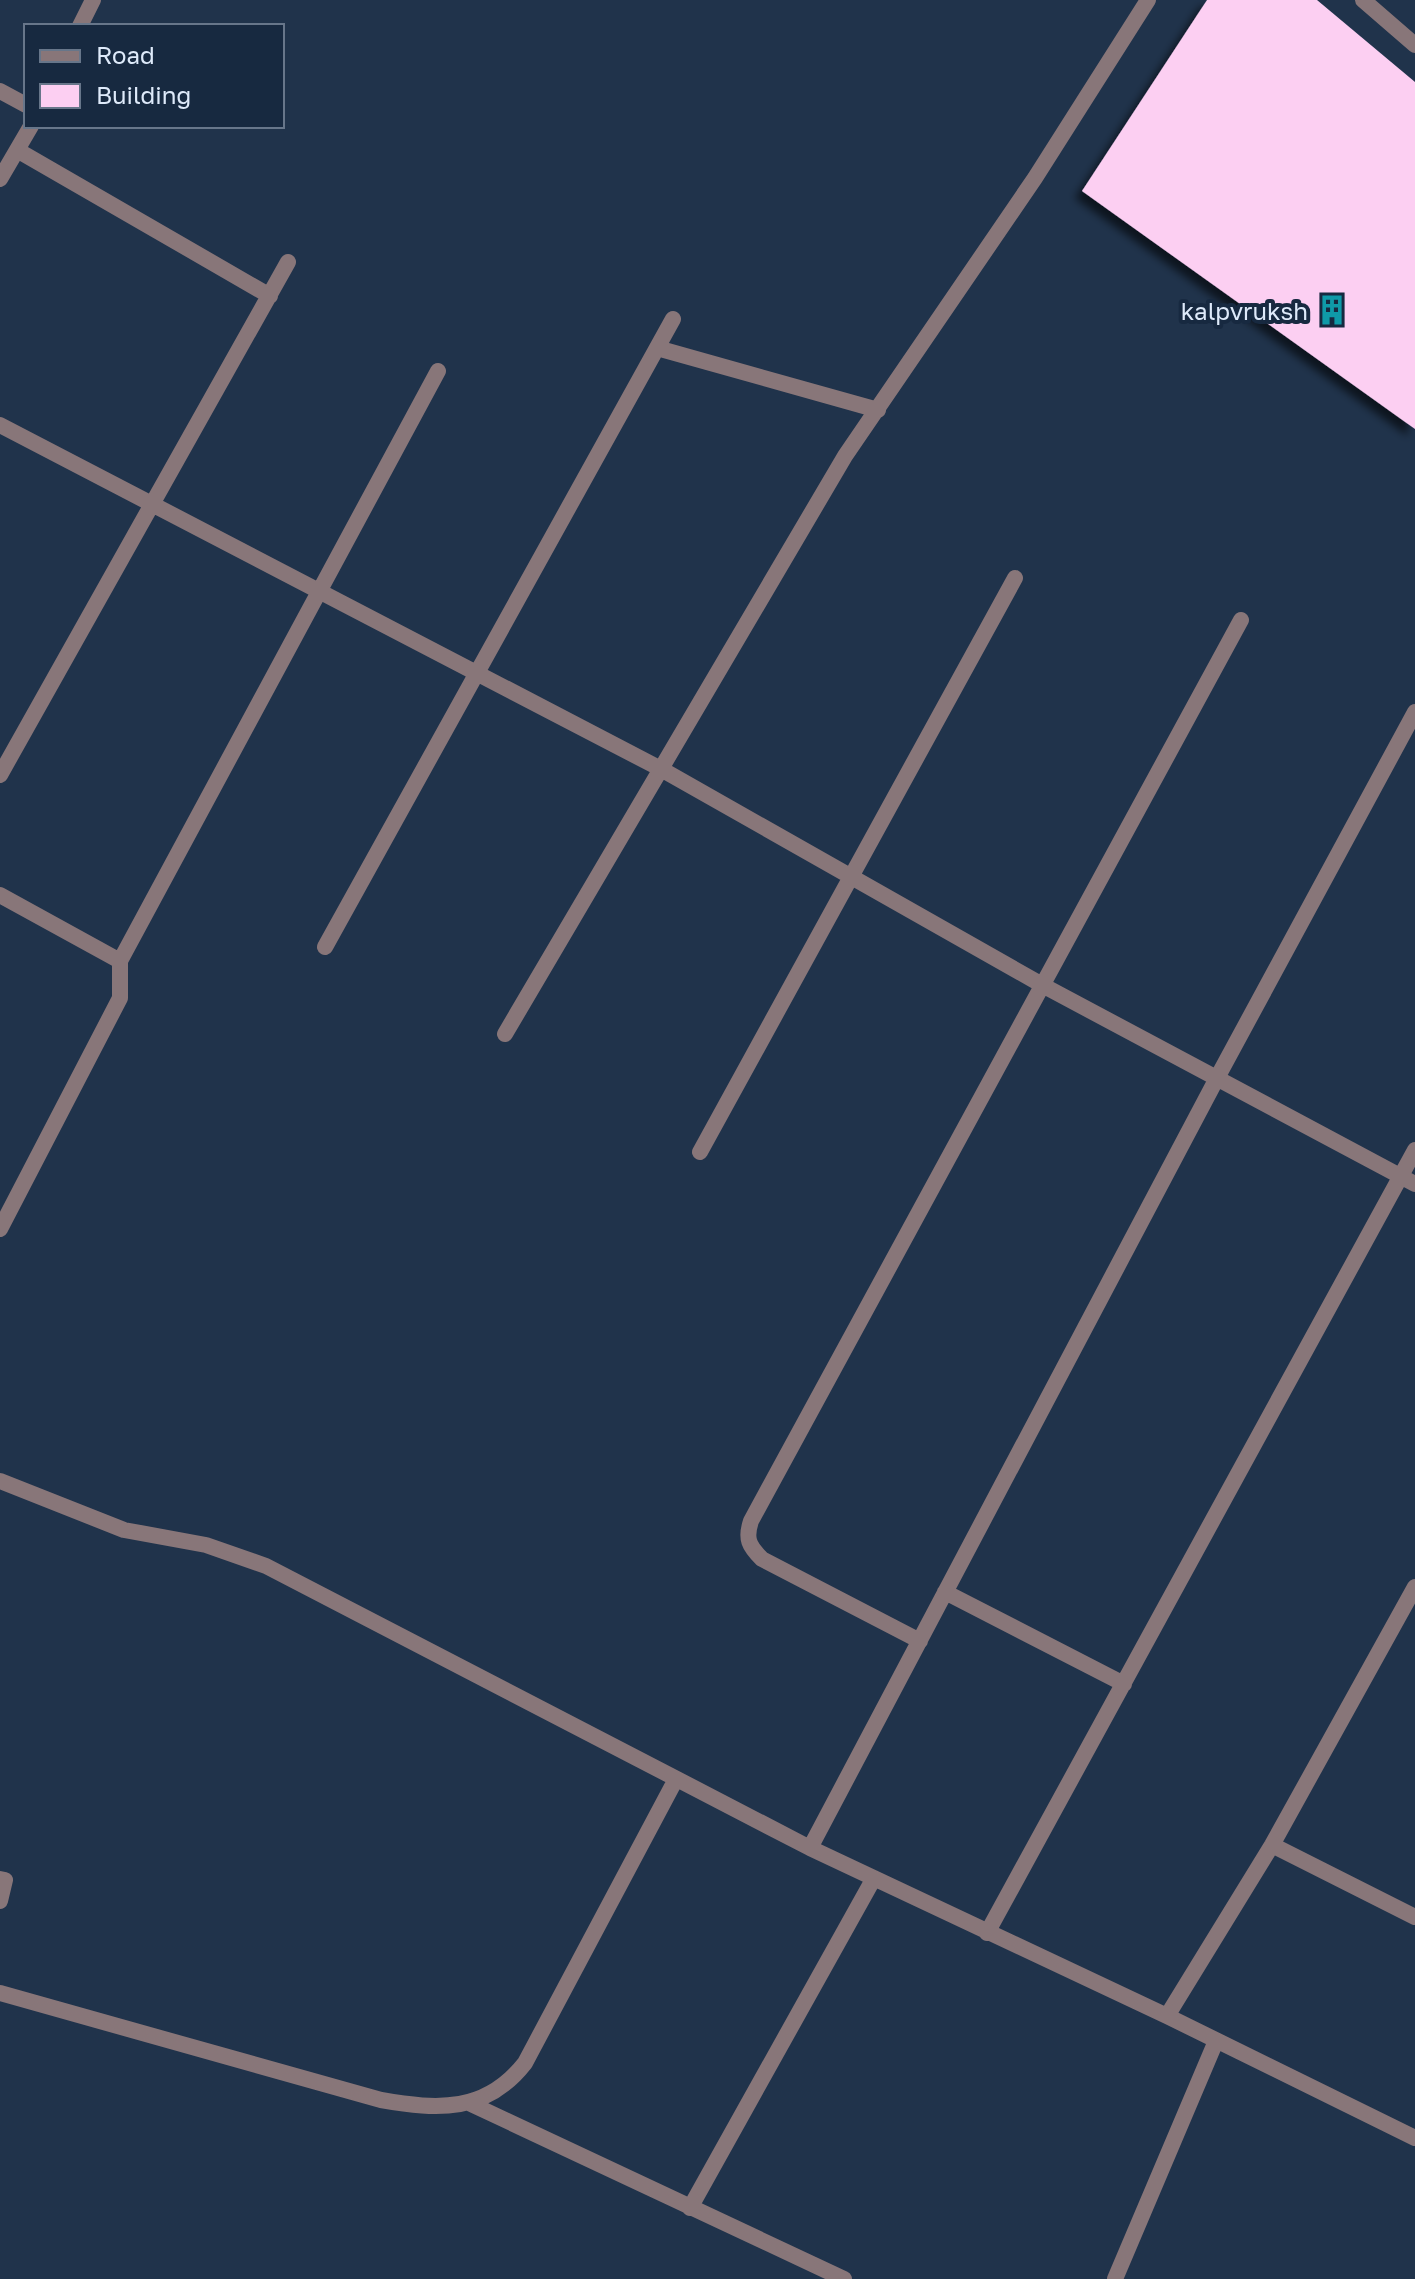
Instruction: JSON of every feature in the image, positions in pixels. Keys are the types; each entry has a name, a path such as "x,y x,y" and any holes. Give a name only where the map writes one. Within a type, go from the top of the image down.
{"street":[{"path":"81,24 93,0"},
{"path":"505,1034 845,456 906,371 1148,0"},
{"path":"1363,0 1415,45"},
{"path":"0,91 24,104"},
{"path":"0,179 30,128"},
{"path":"17,150 270,296"},
{"path":"0,775 288,262"},
{"path":"325,947 673,319"},
{"path":"657,348 878,410"},
{"path":"0,1229 120,998 120,961 438,371"},
{"path":"0,425 661,769 1044,986 1407,1180"},
{"path":"700,1152 1015,578"},
{"path":"920,1641 762,1559 749,1546 747,1534 751,1521 1241,620"},
{"path":"810,1848 1217,1078 1415,712"},
{"path":"0,895 120,961"},
{"path":"987,1933 1407,1180 1415,1150"},
{"path":"0,1481 124,1530 206,1545 266,1566 810,1848 1167,2016 1415,2138"},
{"path":"1167,2016 1272,1845 1415,1587"},
{"path":"945,1592 1124,1684"},
{"path":"0,1993 381,2100 415,2106 469,2103 494,2093 525,2063 676,1779"},
{"path":"1272,1845 1415,1917"},
{"path":"690,2208 874,1878"},
{"path":"0,1879 5,1880 0,1901"},
{"path":"1115,2279 1216,2041"},
{"path":"469,2103 844,2279"}],"building":[{"name":"kalpvruksh","path":"1207,0 1317,0 1415,82 1415,429 1082,191"}],"place":[{"name":"kalpvruksh","path":"1332,310"}]}
